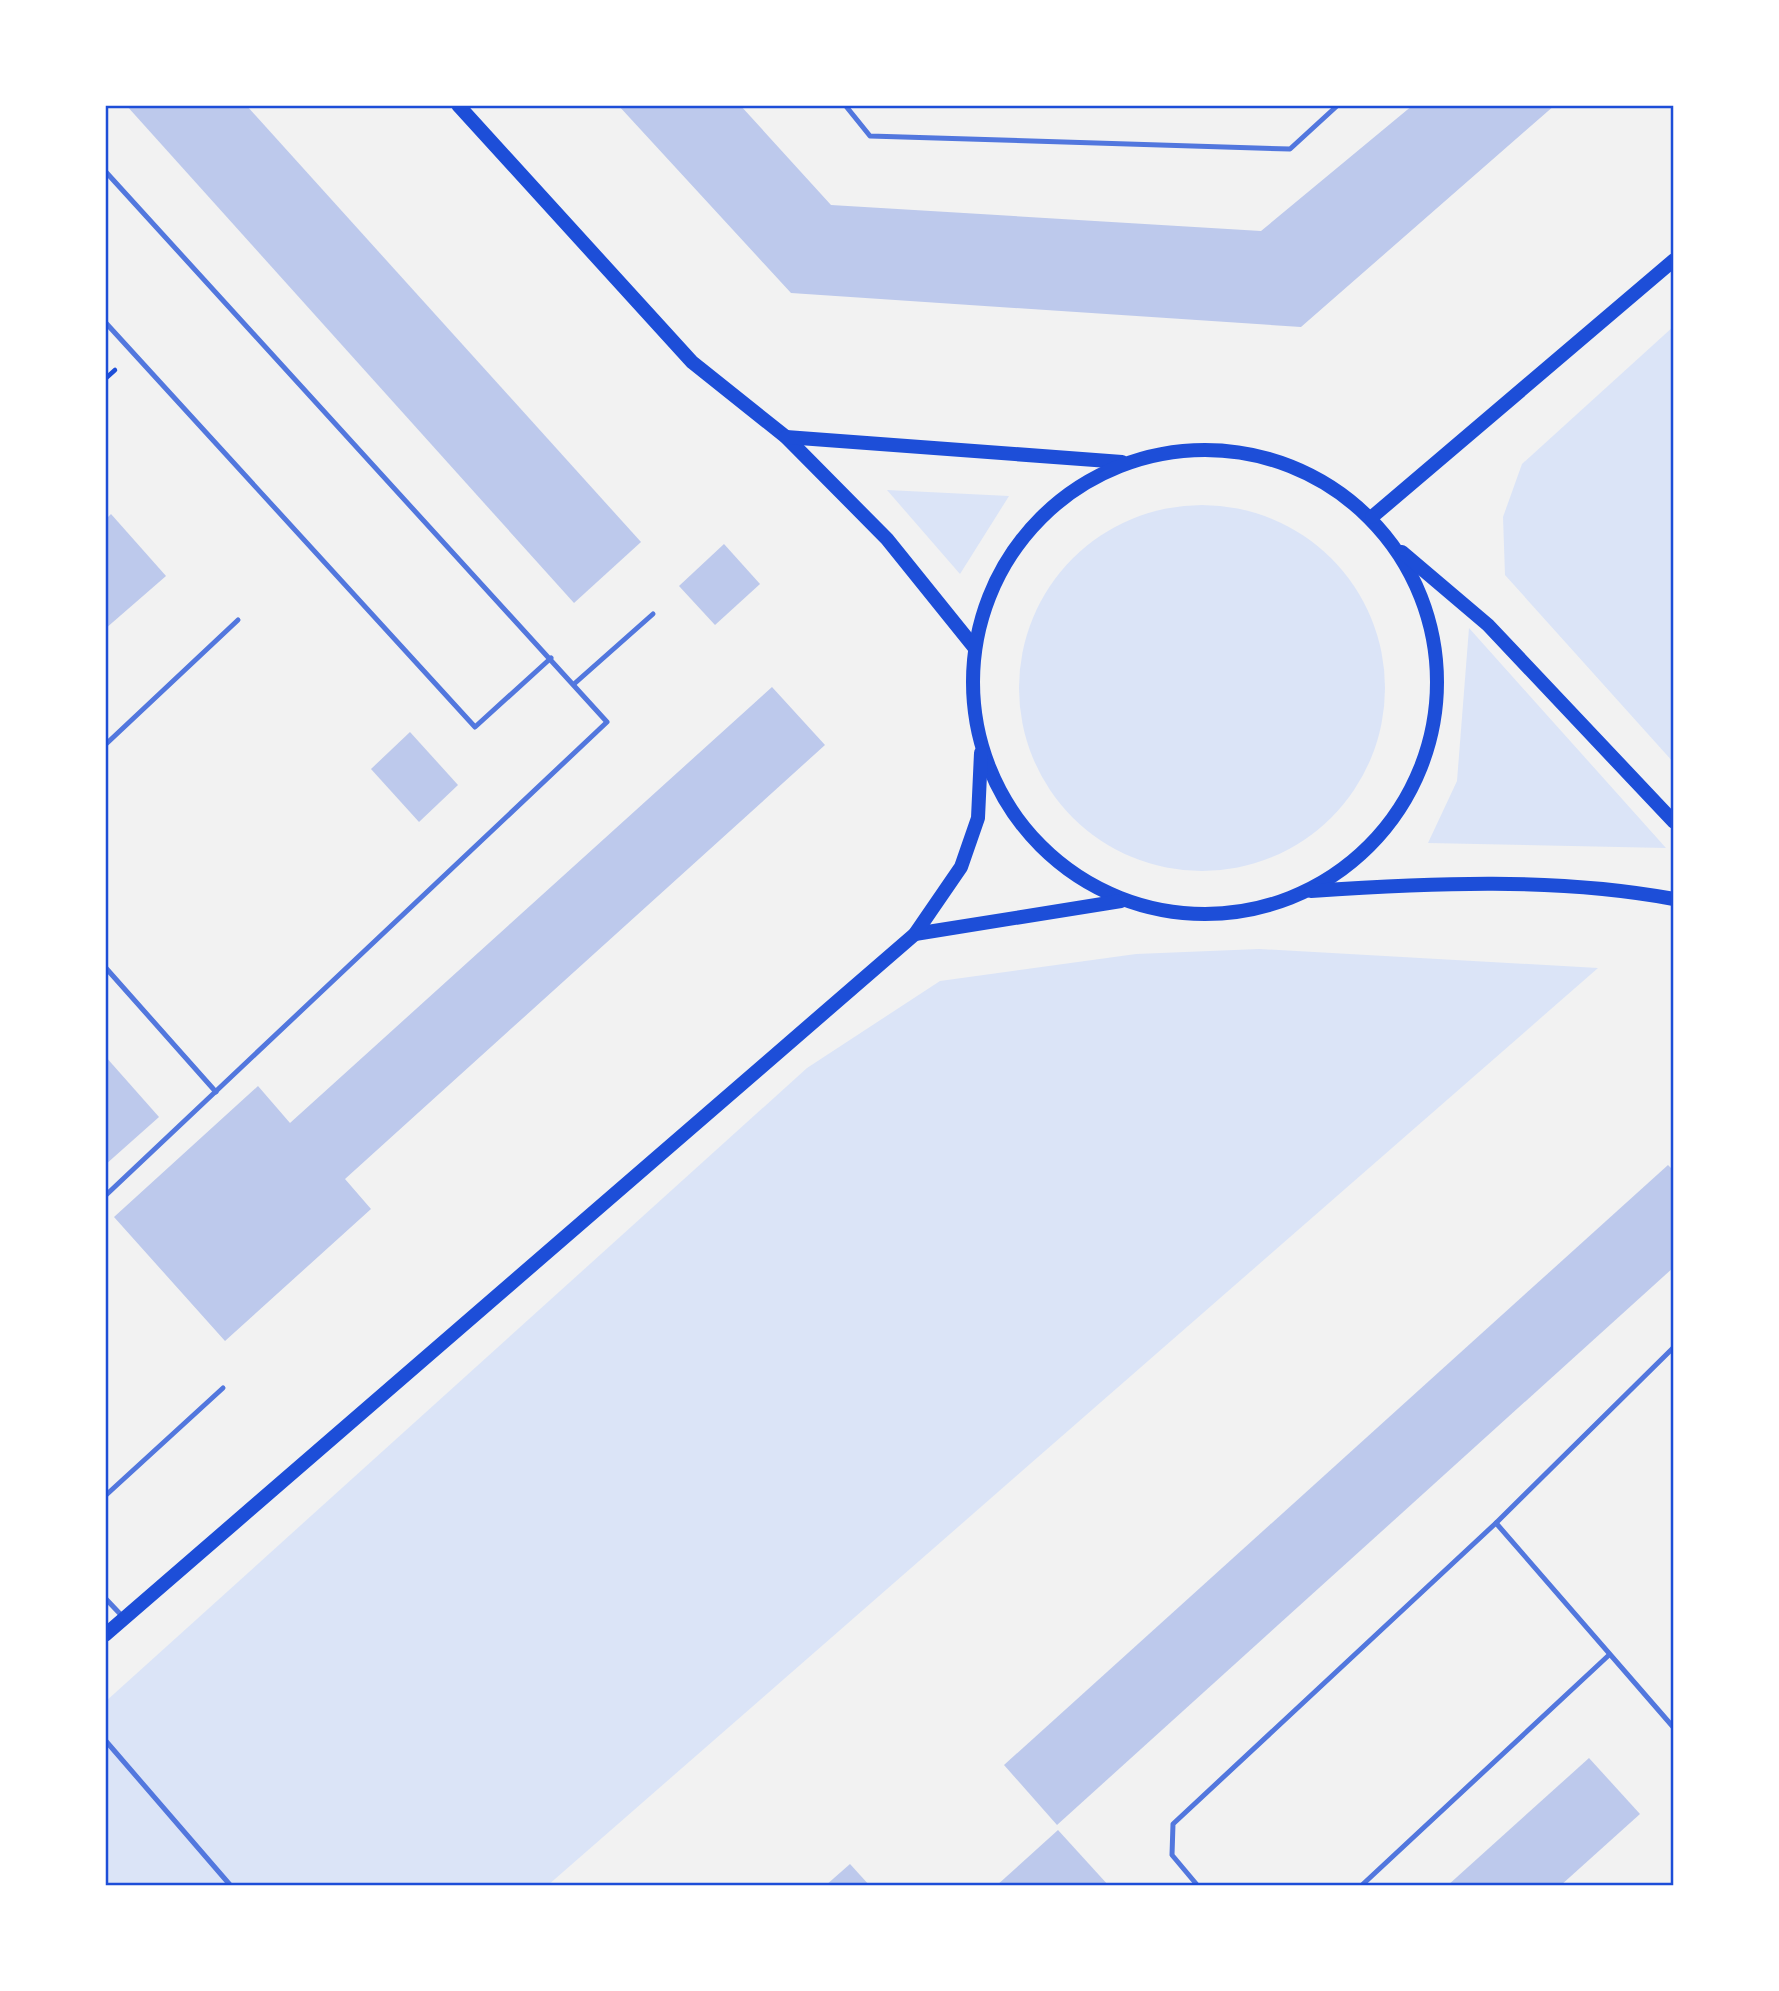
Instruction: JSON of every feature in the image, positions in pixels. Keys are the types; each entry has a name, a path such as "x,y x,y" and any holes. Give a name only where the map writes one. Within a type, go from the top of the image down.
{"main road":[{"path":"458,105 692,362 786,437 887,539 974,647"},
{"path":"1372,517 1674,260"},
{"path":"786,437 1122,462 1210,447 1298,466 1372,517 1399,550 1488,625 1674,822"},
{"path":"105,1635 915,934 961,867 978,818 981,748 974,647 1000,568 1051,504 1122,462"},
{"path":"1311,891 1387,829 1431,740 1436,642 1399,550"},
{"path":"981,748 1011,813 1059,865 1121,901 1185,915 1250,912 1311,891 1408,884 1513,884 1633,891 1674,899"},
{"path":"915,934 1121,901"}],"lane":[{"path":"845,105 870,136 1290,149 1338,105"},
{"path":"105,171 607,722 105,1196"},
{"path":"105,322 475,727 551,658"},
{"path":"574,684 653,614"},
{"path":"105,745 238,620"},
{"path":"105,967 216,1091"},
{"path":"1198,1886 1172,1856 1173,1824 1496,1523 1674,1346"},
{"path":"105,1496 223,1388"},
{"path":"1496,1523 1674,1728"},
{"path":"105,1598 124,1618"},
{"path":"1361,1886 1609,1655"},
{"path":"105,1740 230,1886"}],"shaded area":[{"path":"1674,326 1674,763 1505,575 1503,517 1522,464"},
{"path":"887,490 1009,496 960,574"},
{"path":"1202,505 1238,508 1272,519 1304,536 1332,558 1354,586 1371,618 1382,652 1385,688 1382,724 1371,758 1354,790 1332,818 1304,840 1272,857 1238,868 1202,871 1166,868 1132,857 1100,840 1072,818 1050,790 1033,758 1022,724 1019,688 1022,652 1033,618 1050,586 1072,558 1100,536 1132,519 1166,508"},
{"path":"1469,628 1666,848 1428,843 1457,781"},
{"path":"1259,949 1598,968 547,1886 105,1886 105,1702 807,1068 940,981 1136,954"}],"building":[{"path":"126,105 246,105 641,542 574,603"},
{"path":"618,105 740,105 831,205 1261,231 1413,105 1555,105 1301,327 791,293"},
{"path":"111,514 166,576 105,629 105,520"},
{"path":"724,544 760,584 715,625 679,586"},
{"path":"772,687 825,745 345,1179 371,1209 225,1341 114,1217 258,1086 290,1123"},
{"path":"410,732 458,785 419,822 371,769"},
{"path":"105,1056 159,1117 105,1165"},
{"path":"1668,1165 1674,1171 1674,1267 1057,1825 1004,1765"},
{"path":"1589,1758 1640,1814 1560,1886 1447,1886"},
{"path":"1058,1830 1109,1886 996,1886"},
{"path":"850,1864 870,1886 825,1886"}]}
